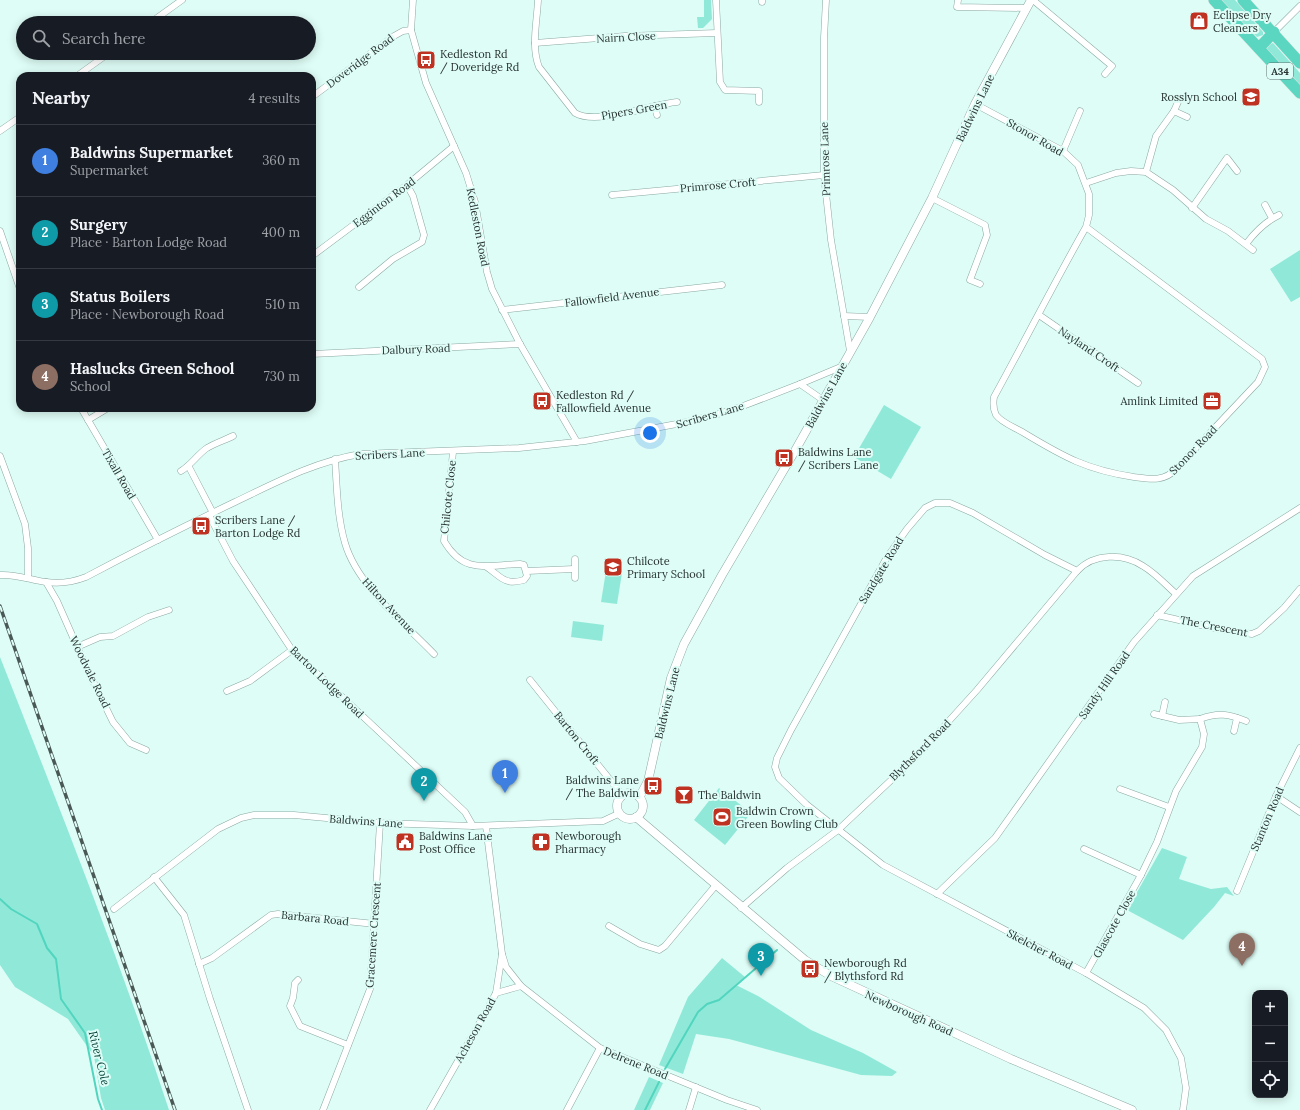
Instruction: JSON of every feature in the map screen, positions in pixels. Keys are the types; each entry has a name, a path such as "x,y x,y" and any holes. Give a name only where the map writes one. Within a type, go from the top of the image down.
{"highway":[{"name":"A34","path":"1214,0 1300,93"},
{"name":"A34","path":"1243,0 1274,32 1300,64"},
{"path":"1259,48 1274,32"}],"street":[{"path":"160,16 182,0"},
{"name":"Kedleston Road","path":"413,0 411,30 426,83 466,173 475,202 487,272 492,289 520,344 577,442"},
{"name":"Pipers Green","path":"538,0 535,43 536,60 539,67 575,113 580,116 591,117 624,113 677,102"},
{"path":"716,0 720,82 725,90 759,91 759,102"},
{"name":"Primrose Lane","path":"826,0 824,38 824,175 831,240 850,351"},
{"path":"958,0 957,7 1025,8"},
{"path":"1032,0 1112,66 1105,74"},
{"name":"Baldwins Lane","path":"640,796 648,781 671,678 684,644 870,317 932,198 976,104 1025,8 1032,0"},
{"path":"1274,32 1300,6"},
{"name":"Doveridge Road","path":"316,94 394,36 403,30 411,30"},
{"name":"Nairn Close","path":"535,43 624,36 717,33"},
{"path":"83,72 99,60"},
{"path":"1146,172 1156,136 1174,111 1178,102"},
{"name":"Stonor Road","path":"976,104 1063,151 1078,165 1086,183 1090,202 1086,227 994,397 994,410 1001,419 1079,464 1106,472 1152,479 1163,478 1170,475 1258,382 1265,367 1262,359 1256,353 1086,227"},
{"path":"655,106 657,115"},
{"path":"1063,151 1080,111"},
{"path":"1174,111 1187,117"},
{"path":"0,131 16,120"},
{"name":"Egginton Road","path":"316,253 407,185 454,146"},
{"path":"1192,208 1231,152"},
{"path":"1227,158 1237,171"},
{"path":"1086,183 1116,173 1131,171 1146,172 1173,190 1192,208 1253,250"},
{"name":"Primrose Croft","path":"612,195 824,175"},
{"path":"359,288 393,259 422,242 424,235 415,203 407,185"},
{"path":"932,198 985,225 987,235 970,280 980,284"},
{"path":"1265,206 1272,218"},
{"path":"1246,244 1253,235 1272,218 1279,215"},
{"path":"0,231 16,277"},
{"name":"Fallowfield Avenue","path":"502,310 722,285"},
{"name":"Nayland Croft","path":"1039,315 1138,383"},
{"path":"844,316 870,317"},
{"name":"Dalbury Road","path":"316,354 520,344"},
{"name":"Scribers Lane","path":"0,575 28,578 46,582 72,582 86,577 304,469 335,459 360,454 453,452 519,448 577,442 682,424 743,406 842,366"},
{"path":"800,384 823,400"},
{"name":"Tixall Road","path":"83,412 158,540"},
{"path":"88,420 101,412"},
{"path":"181,471 189,466 195,457 208,447 233,436"},
{"name":"Chilcote Close","path":"453,452 444,541 452,553 462,562 485,566 520,564 524,565 527,572 574,569"},
{"path":"0,456 24,524 28,548 28,578"},
{"name":"Hilton Avenue","path":"335,459 341,526 353,563 365,582 434,654"},
{"name":"Barton Lodge Road","path":"189,466 233,561 292,650 465,812 472,826"},
{"name":"Sandgate Road","path":"838,830 779,778 775,764 791,730 882,565 924,508 935,503 950,503 973,513 1045,555 1077,571"},
{"name":"Sandy Hill Road","path":"937,894 996,838 1134,642 1176,594 1194,576 1300,508"},
{"path":"1077,571 1082,566 1099,558 1111,556 1124,557 1144,566 1176,594"},
{"path":"575,559 575,578"},
{"path":"485,566 493,571 500,580 506,582 524,580 527,572"},
{"name":"Blythsford Road","path":"741,908 787,868 838,830 918,754 977,690 1077,571"},
{"name":"Woodvale Road","path":"46,582 57,601 113,722 130,743 146,750"},
{"name":"The Crescent","path":"1157,615 1252,634 1259,631 1284,608 1300,589"},
{"path":"77,647 100,637 113,636 148,617 169,610"},
{"path":"228,691 250,681 292,650"},
{"name":"Barton Croft","path":"530,680 623,796"},
{"path":"1162,716 1165,702"},
{"path":"1154,714 1179,720 1200,719 1212,714 1230,715 1246,721"},
{"path":"1234,731 1237,718"},
{"name":"Glascote Close","path":"1086,973 1141,875 1157,842 1176,791 1202,747 1204,734 1200,719"},
{"name":"Stanton Road","path":"1237,891 1276,796 1300,748"},
{"path":"1120,789 1169,807"},
{"path":"633,793 640,796 643,808 636,817 627,820 618,814 617,803 623,796 633,793"},
{"path":"1276,796 1300,812"},
{"name":"Baldwins Lane","path":"114,909 218,829 241,818 254,815 294,815 380,823 486,826 603,821 618,814"},
{"name":"Newborough Road","path":"636,817 741,908 805,960 844,982 1011,1059 1132,1110"},
{"name":"Gracemere Crescent","path":"323,1110 370,989 380,823"},
{"name":"Acheson Road","path":"430,1110 496,993 502,954 486,826"},
{"name":"Skelcher Road","path":"838,830 883,865 1086,973 1144,1008 1166,1030 1181,1058 1185,1070 1186,1088 1183,1110"},
{"path":"1084,849 1141,875"},
{"path":"154,877 184,915 248,1110"},
{"path":"609,926 640,944 659,950 666,946 716,885"},
{"name":"Barbara Road","path":"199,964 212,958 271,915 278,914 375,924"},
{"name":"Delrene Road","path":"502,954 506,967 520,986 600,1048 757,1110"},
{"path":"298,980 295,983 293,998 290,1006 300,1026 348,1045"},
{"path":"496,993 520,986"},
{"path":"567,1110 600,1048"},
{"path":"689,1110 696,1087"}],"green space":[{"path":"704,0 711,0 712,19 703,28 698,28 697,17 704,17"},
{"path":"1221,0 1235,0 1263,32 1263,35 1257,37"},
{"path":"1273,43 1300,73 1300,89 1267,49 1268,45"},
{"path":"1300,250 1300,297 1291,302 1270,269"},
{"path":"884,405 921,427 891,479 854,457"},
{"path":"606,571 622,573 617,604 601,602"},
{"path":"573,621 604,625 602,641 571,637"},
{"path":"0,657 109,939 169,1110 105,1110 101,1098 94,1056 68,1019 15,987 0,965"},
{"name":"Baldwin Crown Green Bowling Club","path":"719,788 751,813 725,845 694,820"},
{"path":"1162,848 1187,857 1179,879 1211,889 1227,887 1234,896 1225,893 1183,940 1127,910"},
{"path":"722,958 745,977 736,985 758,996 811,1030 863,1053 897,1072 892,1076 861,1075 729,1039 696,1034 683,1074 659,1065 688,997"},
{"path":"649,1077 663,1083 650,1110 634,1110"}],"waterway":[{"name":"River Cole","path":"0,899 11,909 37,924 47,948 56,959 61,999 85,1033 98,1099 102,1110"},
{"path":"665,1069 698,1012 707,1004 719,1000 777,950"},
{"path":"645,1110 659,1082"}],"railway":[{"path":"0,606 175,1110"}],"place":[{"name":"Eclipse Dry Cleaners","path":"1199,21"},
{"name":"Kedleston Rd / Doveridge Rd","path":"426,60"},
{"name":"Rosslyn School","path":"1251,97"},
{"name":"Kedleston Rd / Fallowfield Avenue","path":"542,401"},
{"name":"Amlink Limited","path":"1212,401"},
{"name":"Baldwins Lane / Scribers Lane","path":"784,458"},
{"name":"Scribers Lane / Barton Lodge Rd","path":"201,526"},
{"name":"Chilcote Primary School","path":"613,567"},
{"name":"Baldwins Lane / The Baldwin","path":"653,786"},
{"name":"Baldwins Supermarket","path":"505,793"},
{"name":"The Baldwin","path":"684,795"},
{"name":"Surgery","path":"424,801"},
{"name":"Baldwin Crown Green Bowling Club","path":"722,817"},
{"name":"Baldwins Lane Post Office","path":"405,842"},
{"name":"Newborough Pharmacy","path":"541,842"},
{"name":"Haslucks Green School","path":"1242,966"},
{"name":"Newborough Rd / Blythsford Rd","path":"810,969"},
{"name":"Status Boilers","path":"761,976"}]}
